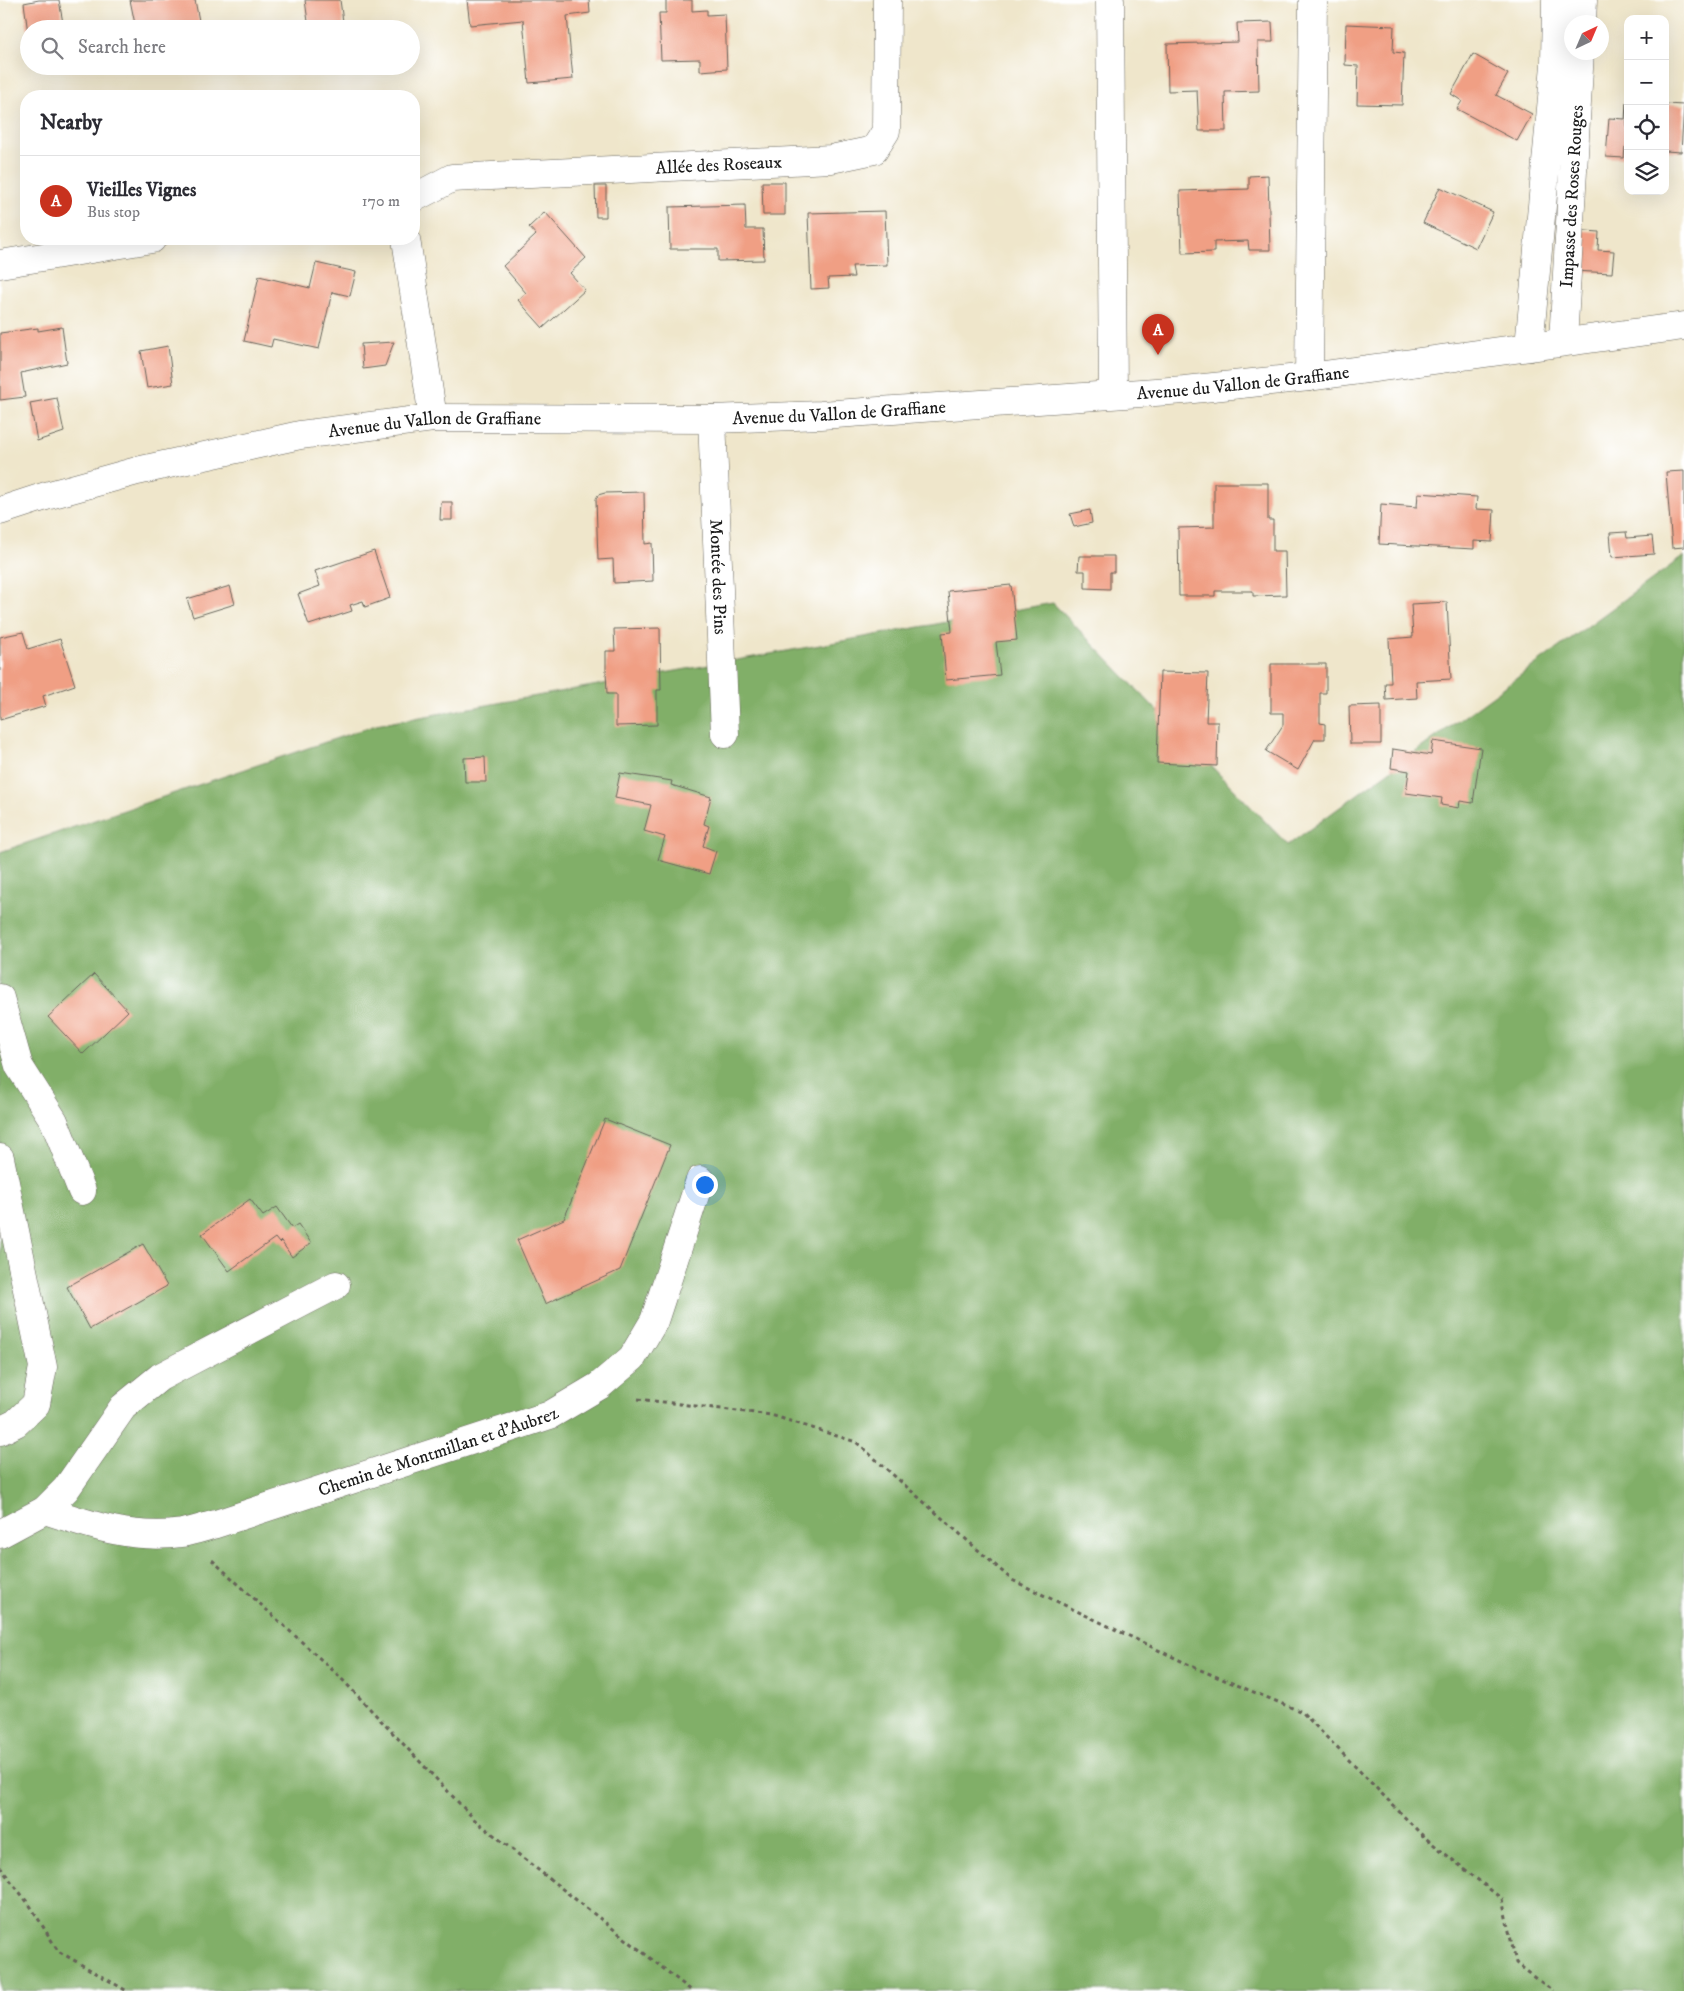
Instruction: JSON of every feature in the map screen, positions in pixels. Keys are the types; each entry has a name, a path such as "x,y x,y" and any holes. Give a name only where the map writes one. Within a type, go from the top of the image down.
{"street":[{"name":"Allée des Roseaux","path":"420,195 452,178 831,159 874,150 886,132 887,0"},
{"path":"1110,0 1113,394"},
{"path":"1309,377 1313,0"},
{"path":"1529,347 1555,65 1556,0"},
{"path":"1582,15 1583,0"},
{"name":"Impasse des Roses Rouges","path":"1563,341 1580,60"},
{"path":"0,264 116,245"},
{"path":"407,245 434,418"},
{"name":"Avenue du Vallon de Graffiane","path":"0,511 46,496 137,471 300,435 434,418 712,419 821,415 1184,390 1309,377 1684,326"},
{"name":"Montée des Pins","path":"712,419 725,734"},
{"path":"0,998 19,1066 54,1121 82,1191"},
{"path":"0,1158 43,1367 36,1404 16,1423 0,1431"},
{"name":"Chemin de Montmillan et d'Aubrez","path":"45,1510 110,1531 146,1535 182,1533 216,1524 550,1415 599,1386 632,1358 654,1321 700,1180"},
{"path":"0,1534 45,1510 66,1489 123,1407 160,1377 336,1285"}],"path":[{"path":"588,1392 771,1415 856,1442 1012,1580 1198,1669 1302,1712 1423,1836 1502,1899 1516,1962 1553,1991"},
{"path":"182,1533 338,1675 476,1821 692,1991"},
{"path":"0,1867 32,1907 58,1951 127,1991"}],"green space":[{"path":"1684,556 1684,1991 0,1991 0,852 376,725 1053,603 1288,845"}],"building":[{"path":"39,0 59,0 62,20 26,20 24,3"},
{"path":"130,0 195,0 199,20 134,20"},
{"path":"305,0 340,0 343,20 308,20"},
{"path":"467,0 589,0 590,13 567,16 573,79 529,83 523,20 470,25"},
{"path":"666,0 692,0 692,11 707,10 707,15 725,14 727,69 700,71 700,59 661,60 659,13 666,13"},
{"path":"1272,22 1273,42 1258,42 1259,91 1225,92 1226,131 1199,131 1197,90 1168,91 1167,44 1238,42 1237,23"},
{"path":"1346,24 1394,26 1393,52 1404,53 1402,105 1357,104 1358,66 1345,65"},
{"path":"1473,54 1508,74 1496,95 1532,114 1517,141 1457,109 1462,101 1451,94"},
{"path":"1669,104 1684,105 1681,152 1669,151"},
{"path":"1609,118 1624,119 1624,158 1606,157"},
{"path":"1268,175 1270,250 1249,250 1248,241 1214,242 1214,252 1182,253 1180,191 1249,189 1249,176"},
{"path":"762,182 785,182 785,215 763,215"},
{"path":"595,186 606,186 606,217 596,217"},
{"path":"1440,187 1493,212 1476,248 1423,223"},
{"path":"745,205 746,229 763,229 764,260 718,261 718,249 670,249 669,207"},
{"path":"885,211 887,265 852,266 854,277 828,278 829,288 811,289 808,213"},
{"path":"545,212 586,258 570,273 585,290 543,328 518,300 526,293 503,266 536,235 529,227"},
{"path":"1575,230 1599,232 1598,250 1614,251 1612,273 1573,271"},
{"path":"316,263 356,272 350,296 332,292 319,349 273,339 271,347 244,341 259,276 310,288"},
{"path":"62,327 67,363 21,373 25,397 0,400 0,333 38,328 38,331"},
{"path":"394,342 385,366 363,369 361,344"},
{"path":"168,346 173,384 147,388 141,351"},
{"path":"57,398 64,432 37,441 30,403"},
{"path":"1684,471 1684,547 1672,548 1666,472"},
{"path":"1214,483 1268,483 1268,520 1273,520 1273,551 1285,551 1286,595 1253,596 1253,591 1215,591 1215,596 1179,596 1178,528 1214,527"},
{"path":"644,492 645,544 652,543 653,581 614,583 613,559 598,560 596,499 598,495 605,493"},
{"path":"1418,493 1477,497 1476,509 1494,510 1492,542 1474,541 1474,549 1379,544 1381,504 1417,507"},
{"path":"441,502 452,502 452,520 440,520"},
{"path":"1090,510 1092,523 1074,527 1070,514"},
{"path":"1626,532 1627,538 1652,536 1654,554 1612,557 1610,533"},
{"path":"374,551 390,598 365,607 363,601 350,605 352,611 309,625 298,594 320,586 315,571"},
{"path":"1079,556 1114,556 1114,572 1110,572 1110,589 1085,588 1085,571 1078,571"},
{"path":"1011,585 1017,640 996,642 1000,675 946,680 942,633 952,632 948,591"},
{"path":"230,586 235,604 193,617 187,599"},
{"path":"1447,602 1451,679 1416,681 1417,698 1386,700 1385,683 1391,683 1389,639 1413,637 1411,604"},
{"path":"660,628 661,690 657,690 657,725 616,726 616,694 607,694 606,670 606,651 615,651 614,629"},
{"path":"23,632 28,649 60,639 75,685 43,696 46,706 0,720 0,637"},
{"path":"1271,664 1326,664 1326,693 1320,693 1320,723 1325,724 1325,739 1315,739 1298,770 1266,751 1283,725 1283,713 1271,713"},
{"path":"1160,672 1208,673 1206,722 1218,722 1217,766 1157,763"},
{"path":"1381,705 1381,744 1350,744 1349,706"},
{"path":"1433,741 1481,748 1473,803 1460,801 1459,808 1441,805 1442,798 1406,793 1409,771 1391,768 1393,749 1431,755"},
{"path":"485,757 486,782 465,782 464,758"},
{"path":"620,773 672,781 671,785 711,797 704,824 709,826 703,846 716,851 709,874 658,860 665,837 644,831 651,805 615,798"},
{"path":"94,974 128,1011 83,1054 48,1017"},
{"path":"605,1119 670,1145 620,1270 545,1304 517,1240 564,1219"},
{"path":"250,1199 263,1216 277,1207 292,1228 298,1224 311,1243 292,1257 281,1241 279,1243 275,1238 229,1271 202,1234"},
{"path":"143,1244 167,1286 90,1329 67,1287"}],"place":[{"name":"Vieilles Vignes","path":"1158,355"}]}
